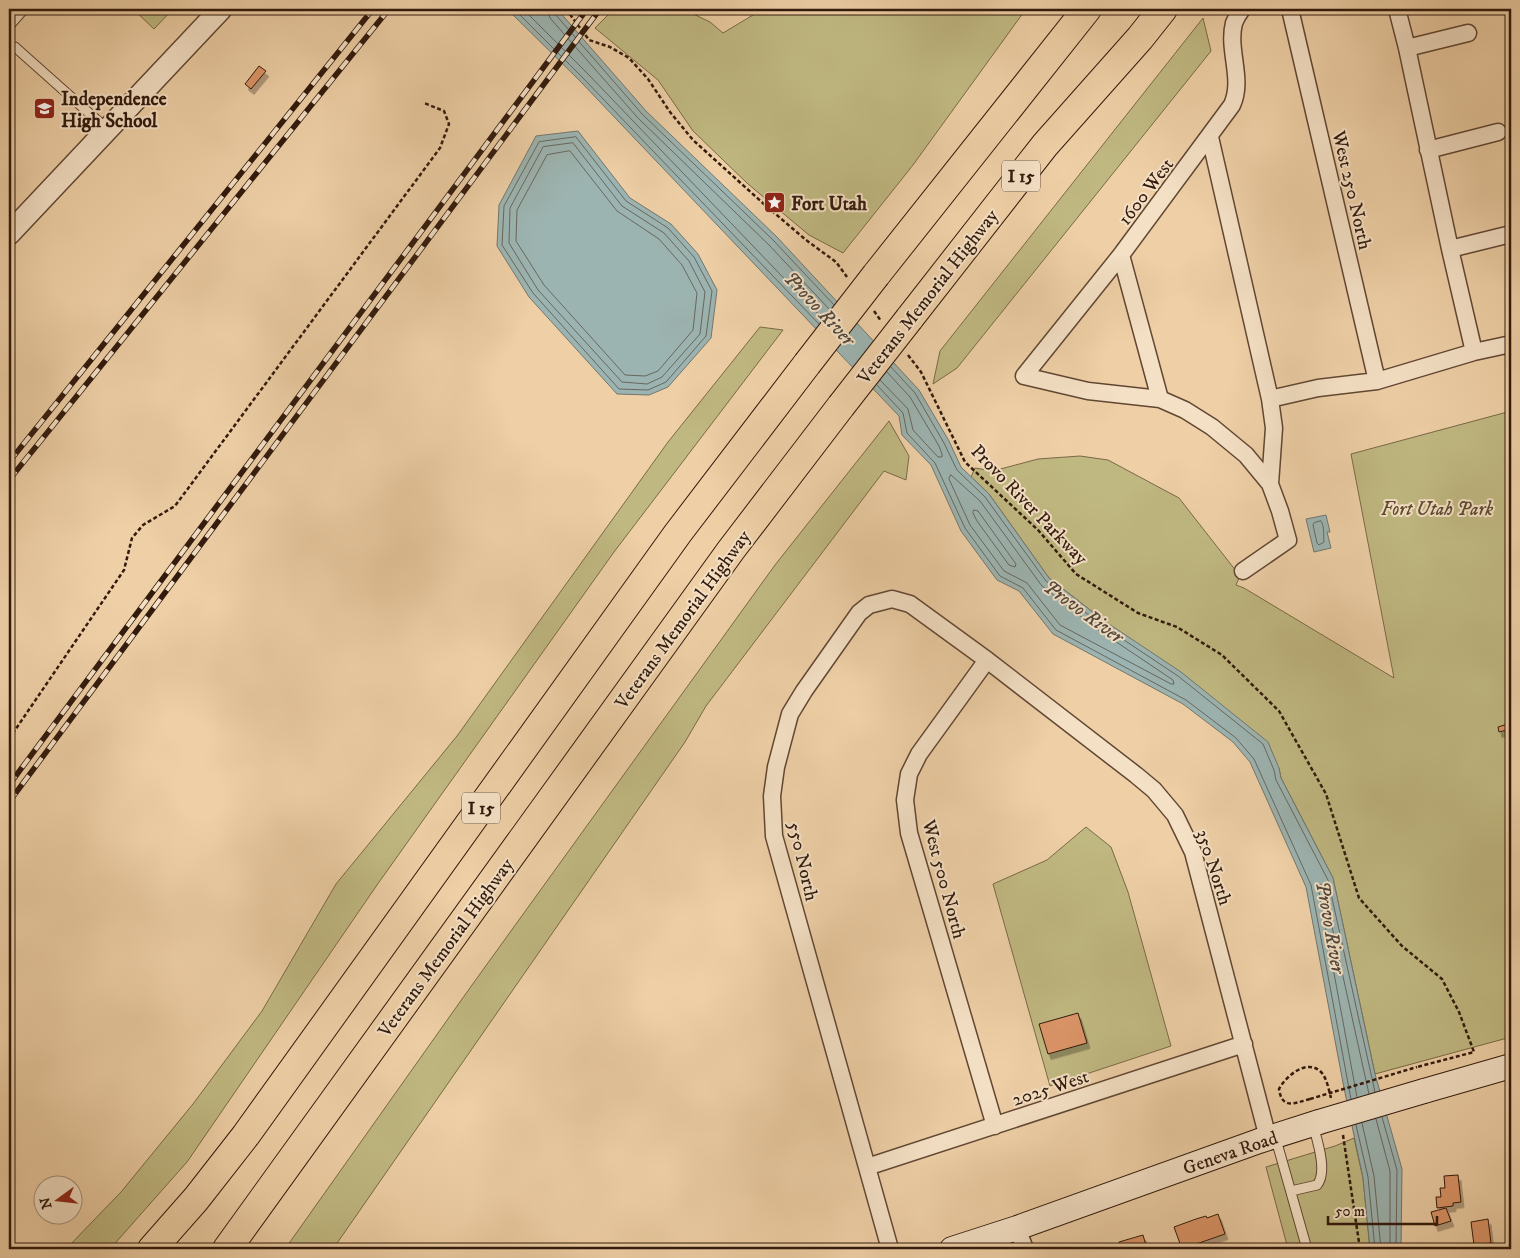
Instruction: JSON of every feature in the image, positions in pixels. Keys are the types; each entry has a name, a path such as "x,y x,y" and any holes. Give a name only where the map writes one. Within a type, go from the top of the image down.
{"highway":[{"name":"I 15","path":"152,1249 196,1199 246,1135 678,533 876,275 1086,9"},
{"name":"Veterans Memorial Highway","path":"227,1249 731,550 841,406 896,322 1044,145 1140,38 1163,9"}],"main road":[{"name":"Geneva Road","path":"952,1249 1021,1239 1272,1137 1511,1066"}],"street":[{"path":"9,234 221,9"},
{"name":"1600 West","path":"1160,399 1088,391 1024,376 1122,255 1232,105 1238,87 1232,35 1234,21 1242,9"},
{"name":"West 250 North","path":"1290,9 1377,381"},
{"path":"1397,9 1474,352"},
{"path":"1407,48 1468,33"},
{"path":"1428,150 1498,132"},
{"path":"1210,137 1270,399 1274,428 1270,484"},
{"path":"1450,249 1511,234"},
{"path":"1122,255 1160,399 1185,410 1212,427 1246,455 1270,484 1280,510 1288,540 1243,571"},
{"path":"1270,399 1318,388 1377,381 1474,352 1511,344"},
{"name":"550 North","path":"890,1249 774,836 772,796 776,767 790,714 859,613 869,605 892,598 910,604 987,660"},
{"name":"350 North","path":"987,660 1136,775 1154,790 1175,815 1193,852 1244,1044 1272,1137"},
{"name":"West 500 North","path":"987,660 919,754 909,774 905,800 910,833 994,1126"},
{"name":"2025 West","path":"867,1167 1244,1044"}],"lane":[{"path":"9,26 24,9"},
{"path":"9,44 15,47 107,129"},
{"path":"1291,1191 1317,1185 1321,1179 1321,1162 1316,1123"},
{"path":"1272,1137 1291,1191 1307,1249"}],"path":[{"path":"566,9 589,40 610,47 629,58 648,79 670,112 693,140 806,240 836,262 848,278"},
{"path":"9,739 124,570 132,538 143,525 174,506 440,148 449,124 444,111 424,103"},
{"path":"872,309 896,322"},
{"name":"Provo River Parkway","path":"902,348 921,372 965,462 1038,530 1076,574 1138,613 1177,627 1222,655 1279,711 1326,794 1359,898 1402,946 1442,979 1459,1012 1474,1052 1310,1099"}],"green space":[{"path":"133,9 173,9 154,29"},
{"path":"614,9 683,9 710,22 723,33 763,9 1026,9 913,165 843,253 809,235 748,184 693,131 658,80 595,28"},
{"path":"1203,18 1211,51 957,368 933,384 940,351"},
{"path":"760,327 783,330 614,552 377,885 187,1162 110,1249 66,1249 121,1192 193,1104 262,1011 336,884 457,736 668,442"},
{"name":"Fort Utah Park","path":"1511,411 1511,1037 1375,1074 1333,878 1281,778 1279,768 1103,620 1049,578 989,494 971,477 975,468 993,471 1038,459 1080,456 1108,460 1179,498 1240,576 1236,585 1394,678 1351,454"},
{"path":"889,421 909,456 906,480 884,471 706,706 685,742 333,1249 285,1249 472,985 775,565"},
{"path":"1086,827 1111,847 1128,892 1171,1046 1050,1086 993,884 1047,860"},
{"path":"1354,1138 1363,1178 1370,1249 1288,1249 1266,1167 1335,1146"}],"water":[{"name":"Provo River","path":"507,9 557,9 646,111 777,237 919,390 949,441 961,467 989,494 1049,578 1103,620 1181,672 1268,742 1279,768 1281,778 1333,878 1375,1074 1402,1169 1401,1249 1370,1249 1363,1178 1306,887 1250,762 1233,742 1183,704 1053,634 1019,591 997,580 961,531 931,465 902,435 899,416 580,81"},
{"path":"578,131 630,198 671,224 698,254 717,290 711,338 668,387 649,395 617,394 529,297 497,246 499,205 536,136"},
{"path":"1326,515 1330,532 1327,532 1331,548 1314,552 1306,519"}],"building":[{"path":"259,66 266,71 251,89 245,84"},
{"path":"1511,723 1511,729 1499,732 1498,727"},
{"path":"1078,1013 1087,1043 1048,1054 1039,1024"},
{"path":"1458,1175 1461,1202 1453,1203 1453,1206 1437,1208 1436,1197 1441,1197 1440,1188 1445,1188 1444,1176"},
{"path":"1446,1208 1451,1221 1435,1226 1431,1212"},
{"path":"1218,1214 1225,1234 1182,1249 1174,1227"},
{"path":"1488,1219 1491,1243 1474,1245 1471,1222"},
{"path":"1143,1235 1147,1249 1121,1249 1119,1242"}],"railway":[{"path":"9,462 373,9"},
{"path":"9,480 389,9"},
{"path":"9,785 587,9"},
{"path":"9,802 600,9"}],"place":[{"name":"Independence High School","path":"45,109"},
{"name":"Fort Utah","path":"775,203"}]}
